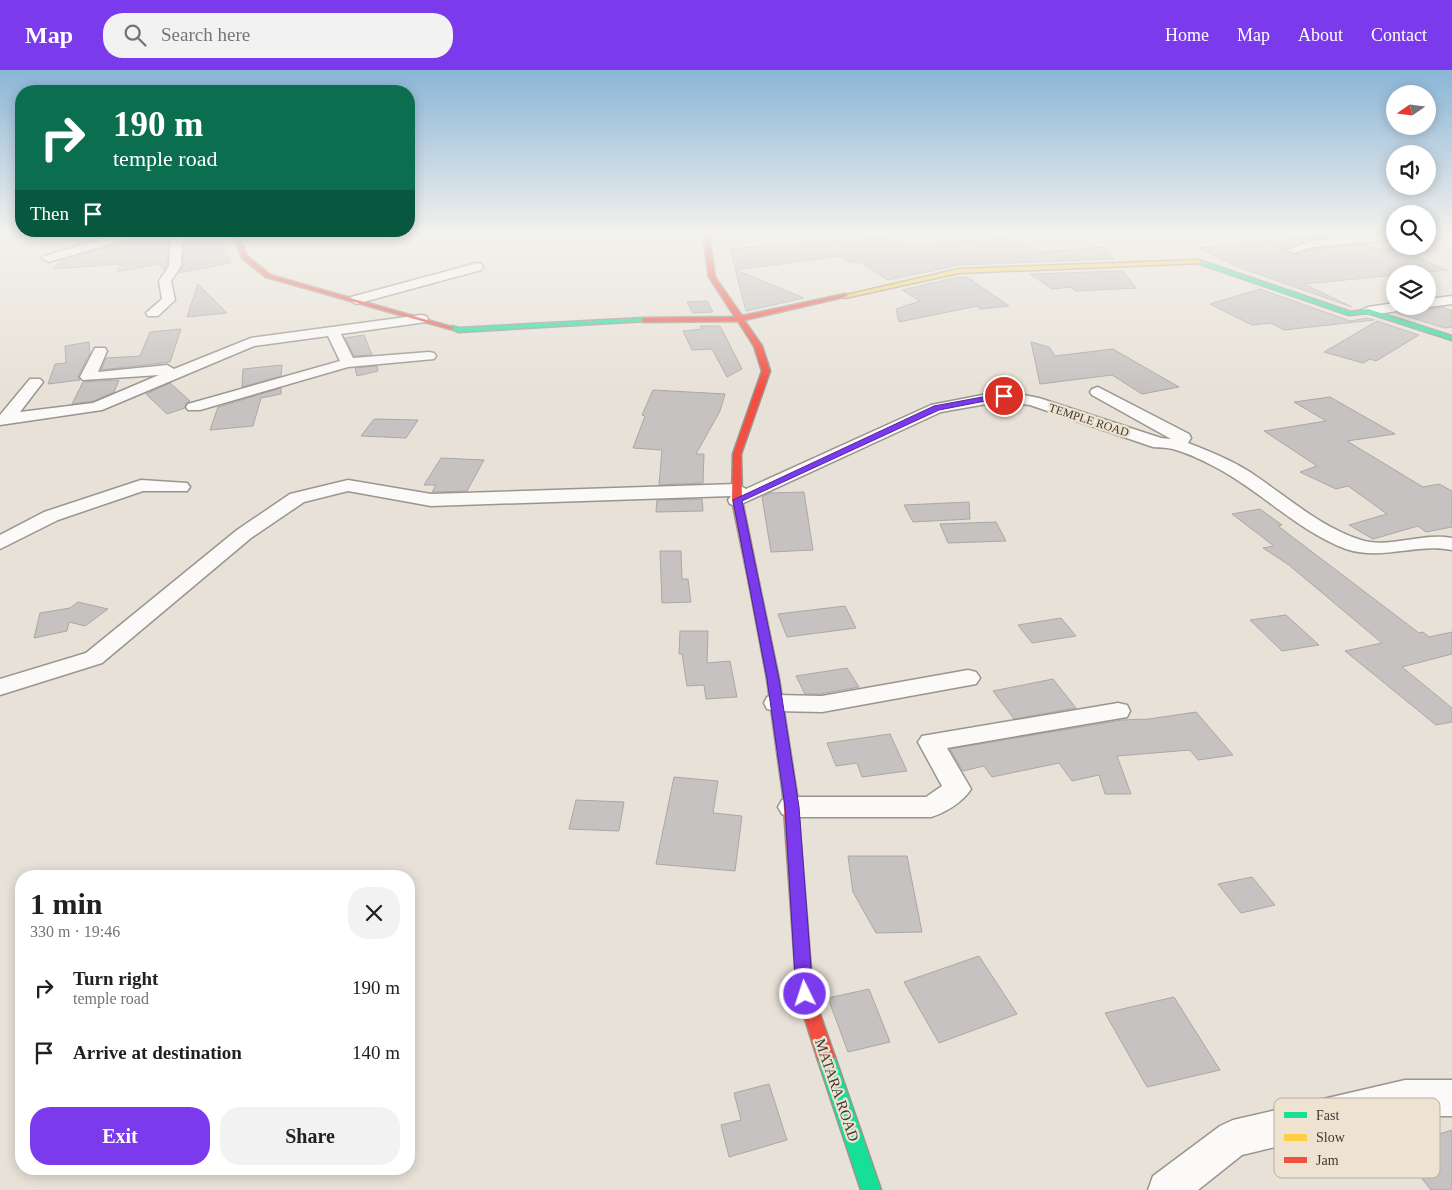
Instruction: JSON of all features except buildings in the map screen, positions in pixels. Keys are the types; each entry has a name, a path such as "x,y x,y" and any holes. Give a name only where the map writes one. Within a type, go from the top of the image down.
{"main road":[{"path":"309,287 458,330 629,320 739,319 884,287"},
{"name":"MATARA ROAD","path":"719,287 758,346 766,372 737,454 737,495 776,703 792,807 805,994 871,1190"},
{"path":"1273,287 1350,314 1368,311 1452,338"}],"street":[{"path":"153,313 169,300 166,287"},
{"path":"356,300 403,287"},
{"path":"1436,302 1452,300"},
{"path":"1368,311 1386,308"},
{"path":"3,420 96,407 185,368 251,342 421,319"},
{"path":"333,332 348,363"},
{"path":"100,352 88,377 185,368"},
{"path":"194,407 300,375 348,363 429,356"},
{"path":"3,420 35,382"},
{"name":"TEMPLE ROAD","path":"737,495 937,408 1004,396 1033,401 1159,443 1177,444 1183,438 1098,392"},
{"path":"1177,444 1226,466 1317,526 1355,545 1381,548 1440,540 1452,544"},
{"path":"0,543 51,516 141,485 181,488"},
{"path":"0,687 94,658 244,534 297,498 348,485 431,500 737,495"},
{"path":"776,703 822,704 968,678"},
{"path":"792,807 931,807 956,789 931,742 1118,711"},
{"path":"1405,1098 1440,1098"},
{"path":"1167,1190 1233,1139 1274,1129"}],"traffic: fast":[{"path":"1273,287 1351,314 1368,311 1452,338"},
{"path":"452,328 459,330 644,320"},
{"path":"754,583 773,679 790,795"},
{"path":"826,1057 871,1190"}],"traffic: slow":[{"path":"845,296 885,287"}],"traffic: jam":[{"path":"308,287 452,328"},
{"path":"719,287 758,346 766,371 737,454 737,500 754,583"},
{"path":"644,320 739,319 845,296"},
{"path":"790,795 805,994 826,1057"}],"route":[{"path":"805,994 792,807 773,679 738,500 937,408 1004,396"}]}
